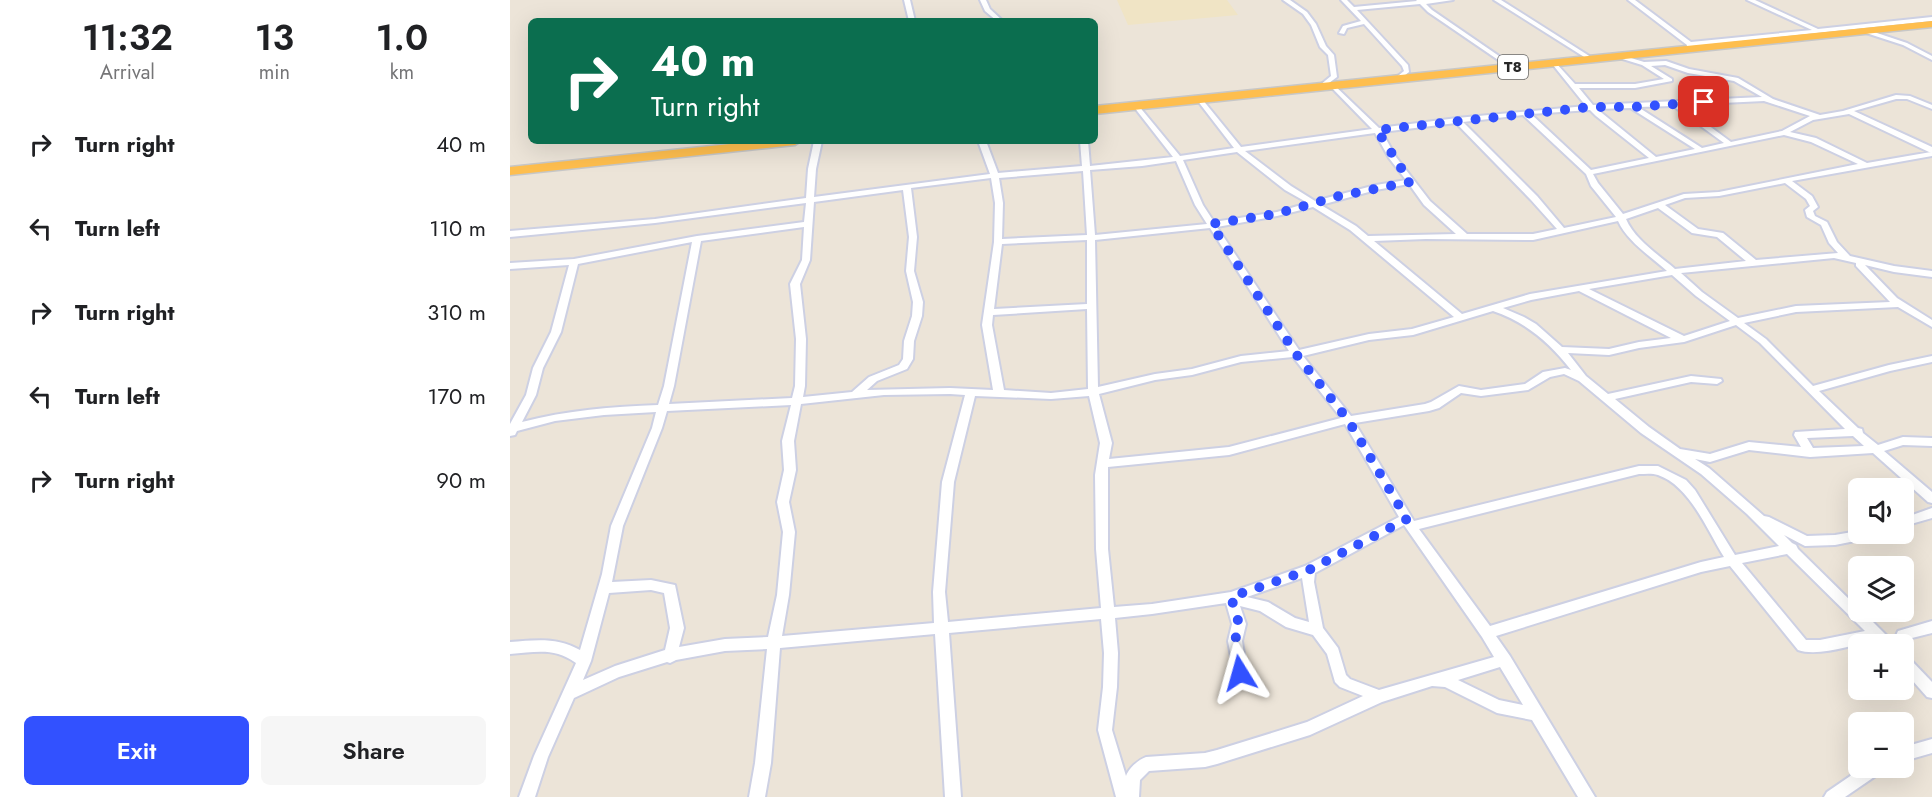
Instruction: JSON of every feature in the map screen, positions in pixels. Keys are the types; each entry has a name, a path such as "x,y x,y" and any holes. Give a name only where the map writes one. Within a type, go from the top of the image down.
{"highway":[{"name":"T8","path":"1098,110 1555,64 1690,46 1932,24"},
{"path":"510,171 766,144"}],"street":[{"path":"907,0 911,18"},
{"path":"983,0 987,10 996,18"},
{"path":"1286,0 1308,16 1324,48 1331,55 1334,77 1320,88"},
{"path":"1344,0 1407,69 1396,80"},
{"path":"1352,9 1450,0"},
{"path":"1497,0 1591,59"},
{"path":"1631,0 1690,46 1932,18"},
{"path":"1750,0 1818,30"},
{"path":"1420,2 1512,67"},
{"path":"1342,33 1345,27 1366,22"},
{"path":"1865,31 1905,44 1932,58"},
{"path":"1574,86 1635,86 1670,80 1644,64 1618,56"},
{"path":"1644,64 1666,63 1688,71 1736,79 1770,100 1817,116"},
{"path":"1555,64 1590,107 1653,158"},
{"path":"1333,86 1377,130 1410,182 1435,211 1464,236"},
{"path":"1589,173 1699,148 1784,133 1817,116 1896,97 1922,102 1932,108"},
{"path":"1200,100 1240,151 1288,188 1316,203 1368,239 1460,317"},
{"path":"510,234 654,221 811,198 995,176 1085,169 1240,151 1457,120 1590,107 1770,100"},
{"path":"1675,104 1728,143"},
{"path":"1136,106 1178,158 1194,195 1211,224 1296,354 1348,420 1409,522 1487,633 1587,797"},
{"path":"1633,107 1699,148"},
{"path":"1845,111 1873,121 1932,152"},
{"path":"1524,113 1589,173 1594,184 1622,218 1629,231 1699,294 1763,341 1811,390 1932,500"},
{"path":"1457,120 1563,230"},
{"path":"1784,133 1814,140 1866,165"},
{"path":"757,797 763,763 774,643 783,595 789,532 783,502 789,479 788,441 800,386 801,334 795,284 806,260 812,169 817,144"},
{"path":"983,144 995,176 999,203 998,242 987,325 1000,394"},
{"path":"1084,144 1094,306 1094,392 1096,413 1106,443 1102,464 1102,549 1108,611 1110,687 1105,730 1124,797"},
{"path":"1368,239 1464,236 1521,238 1622,218 1684,196 1719,194 1932,152"},
{"path":"1788,181 1809,198 1814,207 1809,210 1811,217 1824,224 1833,243 1900,304 1932,324"},
{"path":"998,242 1090,238 1211,224 1276,214 1364,190 1410,182"},
{"path":"856,394 873,379 903,367 908,359 909,341 917,316 918,302 910,271 913,237 907,187"},
{"path":"1660,206 1695,231 1720,235 1754,262"},
{"path":"510,266 574,262 697,239 807,224"},
{"path":"527,797 541,756 584,661 604,588 617,526 652,445 669,386 697,239"},
{"path":"511,431 577,414 856,394 917,390 1051,396 1094,392 1155,377 1192,372 1241,359 1296,354 1370,338 1413,332 1491,308 1579,288 1674,272 1754,262 1850,258 1902,271 1932,283"},
{"path":"511,431 531,395 538,368 556,333 574,262"},
{"path":"1902,271 1932,274"},
{"path":"1579,288 1682,340"},
{"path":"1562,350 1597,354 1682,340 1739,322 1796,309 1900,304"},
{"path":"989,312 1094,306"},
{"path":"1491,308 1517,316 1530,323 1562,350 1583,379 1757,516 1877,634"},
{"path":"1811,390 1889,368 1932,359"},
{"path":"1102,464 1228,451 1348,420 1425,408 1435,405 1459,389 1481,393 1528,387 1547,374 1565,372 1583,379"},
{"path":"1605,398 1691,379 1717,381"},
{"path":"953,797 939,592 946,498 970,392"},
{"path":"1810,453 1799,435 1858,432"},
{"path":"1677,451 1708,458 1720,456 1744,446 1810,453 1878,449 1903,441 1932,442"},
{"path":"571,693 611,672 734,643 774,643 1108,611 1152,609 1231,598 1309,570 1409,522 1651,469 1670,475 1691,493 1732,560 1803,646 1820,646 1848,640"},
{"path":"1914,519 1932,513"},
{"path":"1757,516 1805,542 1848,537"},
{"path":"1487,633 1732,560 1792,548"},
{"path":"1309,570 1308,582 1317,630 1333,652 1342,681 1379,696"},
{"path":"604,588 651,585 670,589 677,628 670,657"},
{"path":"1231,598 1263,606 1291,623 1317,630"},
{"path":"1231,598 1239,624 1235,641 1240,673"},
{"path":"1907,634 1932,627"},
{"path":"510,648 561,646 569,648 584,661"},
{"path":"1131,797 1134,777 1146,764 1205,760 1217,757 1310,728 1379,696 1410,685 1504,660"},
{"path":"1914,673 1932,692"},
{"path":"1436,679 1447,681 1497,706 1538,715"},
{"path":"1914,751 1932,746"},
{"path":"1832,797 1860,778"}],"shaded area":[{"path":"1117,0 1227,0 1238,15 1128,25"}],"route":[{"path":"1240,673 1235,641 1239,631 1239,618 1231,597 1309,570 1407,519 1348,420 1296,354 1211,224 1276,214 1339,196 1410,182 1377,130 1590,107 1616,108 1704,102"}]}
